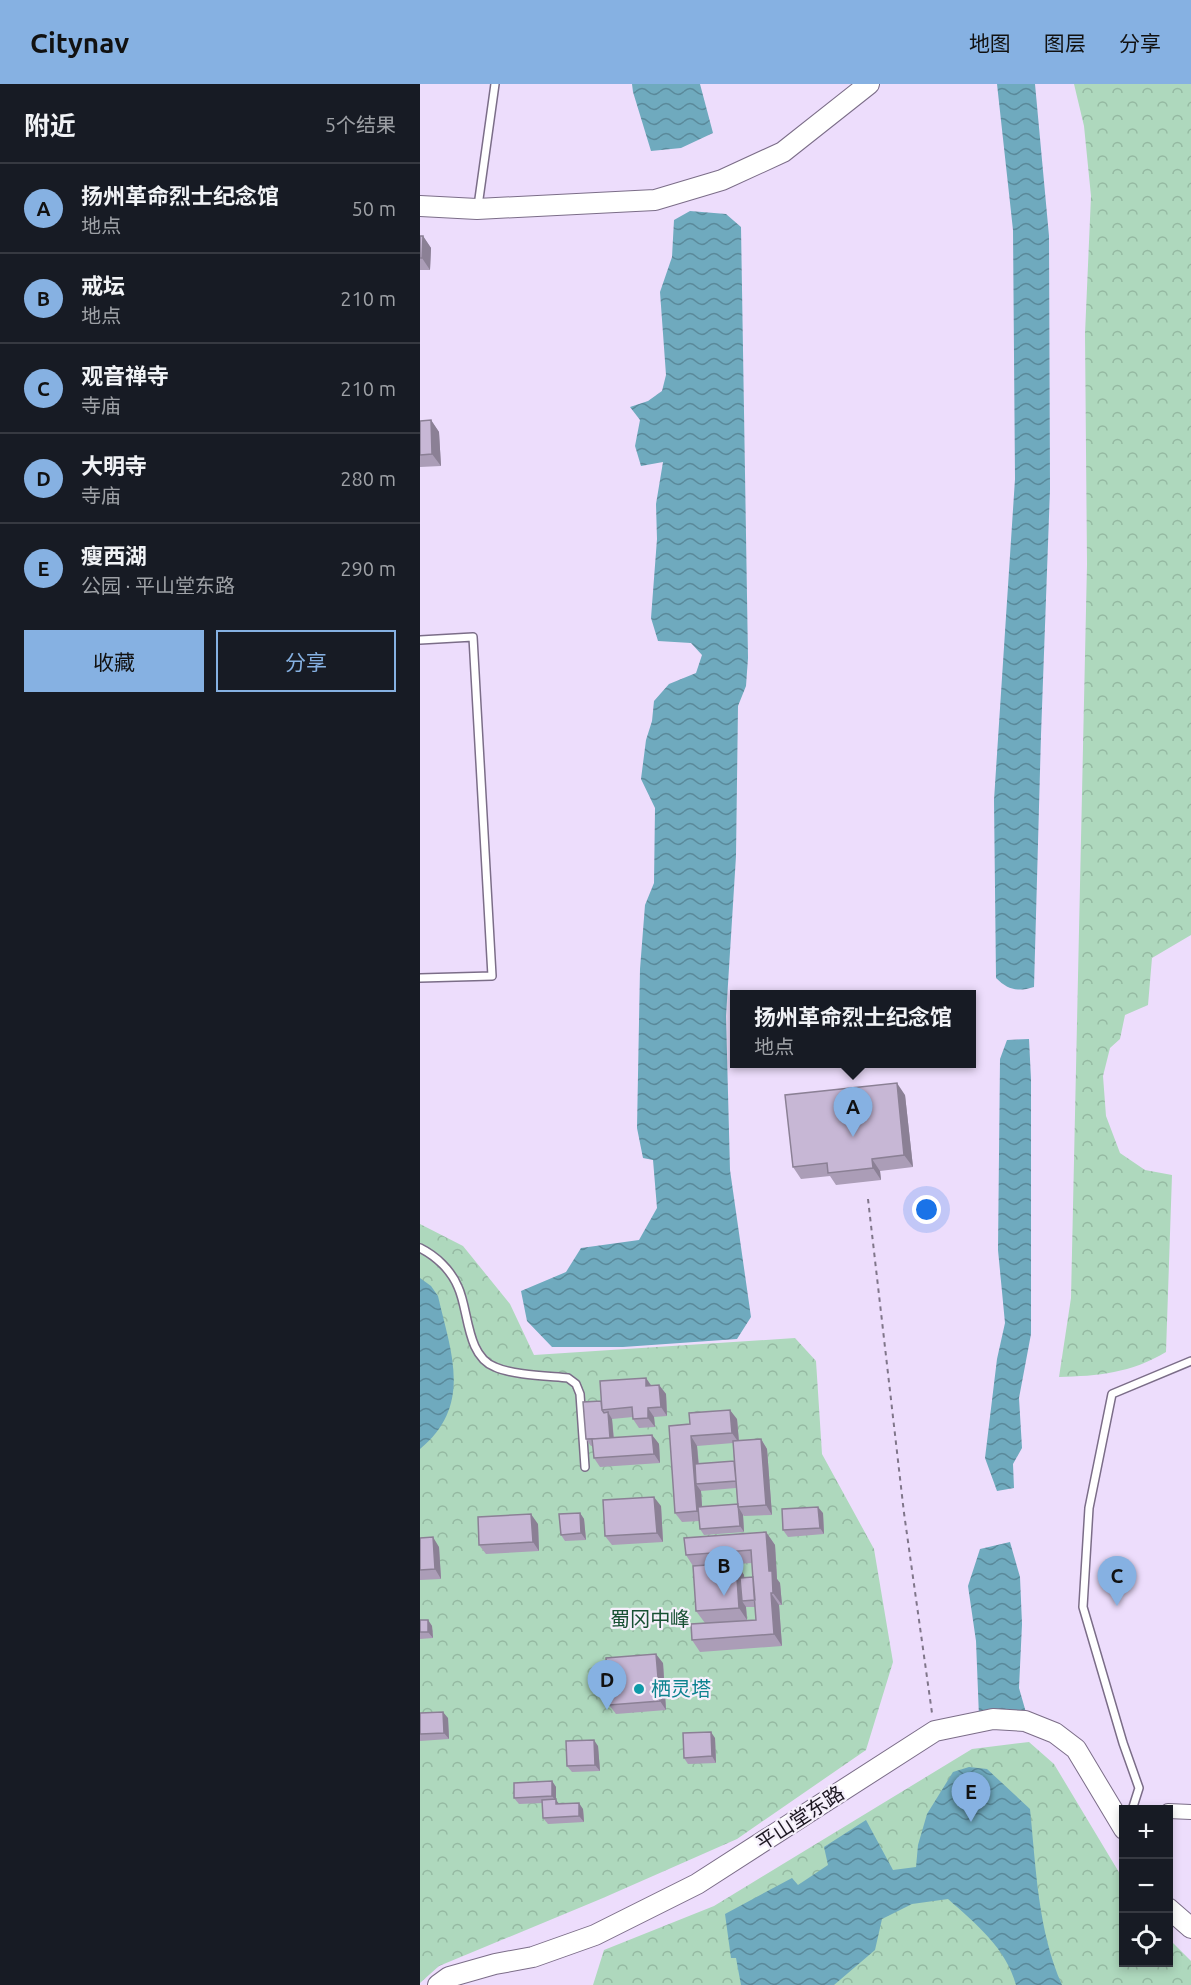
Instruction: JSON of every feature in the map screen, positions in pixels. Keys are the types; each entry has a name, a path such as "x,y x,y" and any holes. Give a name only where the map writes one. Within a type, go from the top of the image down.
{"street":[{"path":"420,206 477,209 655,200 722,180 783,152 869,84"},
{"name":"平山堂东路","path":"438,1985 448,1977 495,1964 533,1957 595,1935 697,1884 935,1731 993,1719 1025,1721 1055,1733 1076,1749 1119,1821"},
{"path":"1173,1811 1191,1812"},
{"path":"1173,1912 1191,1928"}],"lane":[{"path":"477,209 495,84"},
{"path":"420,640 472,637 492,976 420,978"},
{"path":"420,1248 440,1262 457,1284 471,1336 482,1355 493,1367 568,1378 576,1384 580,1394 585,1467"},
{"path":"1133,1805 1139,1788 1123,1743 1083,1607 1089,1508 1112,1394 1191,1361"}],"path":[{"path":"867,1199 904,1513 935,1731"}],"green space":[{"path":"1074,84 1191,84 1191,935 1152,958 1148,1005 1125,1015 1120,1039 1110,1048 1103,1076 1106,1116 1120,1153 1145,1170 1172,1175 1166,1352 1127,1369 1087,1376 1059,1377 1071,1298 1087,564 1085,334 1091,196 1084,126"},
{"name":"蜀冈中峰","path":"420,1224 463,1246 510,1304 534,1355 795,1338 816,1361 822,1454 874,1549 893,1662 866,1750 737,1839 439,1966 420,1983"},
{"path":"1029,1742 1054,1764 1119,1872 1119,1967 1173,1967 1173,1943 1191,1961 1191,1985 593,1985 604,1950 714,1906 972,1749"}],"water":[{"path":"632,84 700,84 713,133 681,148 651,151"},
{"path":"997,84 1035,84 1049,236 1050,489 1034,987 1023,989 1009,987 996,978 994,800 1015,479 1013,230"},
{"path":"690,211 726,214 741,227 748,658 746,686 738,706 736,856 726,1016 730,1170 751,1317 737,1339 623,1347 552,1347 527,1321 521,1291 566,1272 581,1248 639,1240 657,1208 653,1160 643,1158 637,1128 640,969 645,905 654,883 655,808 641,779 654,701 669,684 696,673 702,655 691,643 658,641 651,618 657,539 656,504 663,462 641,466 635,446 640,420 630,407 648,401 662,391 666,375 660,292 672,257 674,220"},
{"path":"1029,1039 1031,1334 1019,1398 1022,1448 1013,1464 1014,1488 997,1491 985,1458 997,1359 1005,1323 998,1250 1000,1059 1007,1040"},
{"path":"420,1278 431,1286 438,1296 454,1377 447,1415 437,1432 420,1449"},
{"path":"1010,1542 1020,1577 1022,1624 1019,1688 1027,1716 979,1717 976,1641 968,1586 980,1549"},
{"path":"969,1767 987,1769 1030,1809 1043,1921 1062,1985 1016,1985 1005,1959 989,1937 948,1899 912,1904 882,1919 875,1950 834,1985 741,1985 736,1958 731,1958 725,1914 792,1878 798,1885 828,1865 824,1847 866,1820 893,1870 916,1867 918,1845 927,1814 953,1772"}],"building":[{"path":"420,236 423,236 422,258 420,258"},
{"path":"431,420 432,454 420,455 420,421"},
{"path":"897,1083 904,1155 872,1159 873,1168 828,1173 827,1163 793,1167 785,1095"},
{"path":"646,1378 646,1386 659,1385 661,1407 648,1408 648,1418 633,1419 632,1407 602,1410 600,1381"},
{"path":"601,1401 602,1410 604,1413 608,1412 610,1438 586,1439 583,1402"},
{"path":"730,1410 732,1433 691,1436 697,1511 675,1513 669,1426 690,1424 689,1413"},
{"path":"652,1435 654,1454 594,1458 592,1439"},
{"path":"761,1439 766,1505 738,1507 733,1441"},
{"path":"734,1461 736,1481 696,1484 695,1464"},
{"path":"654,1497 657,1533 605,1536 603,1500"},
{"path":"738,1504 740,1526 700,1529 698,1507"},
{"path":"818,1507 820,1528 783,1530 782,1509"},
{"path":"580,1513 581,1533 561,1535 559,1514"},
{"path":"531,1514 533,1542 479,1545 478,1517"},
{"path":"766,1532 769,1571 772,1571 774,1634 692,1640 691,1624 756,1620 751,1550 686,1555 684,1538"},
{"path":"433,1537 435,1569 420,1570 420,1538"},
{"path":"736,1563 739,1608 696,1611 693,1566"},
{"path":"753,1577 755,1600 742,1601 740,1578"},
{"path":"420,1620 428,1620 428,1632 420,1632"},
{"name":"栖灵塔","path":"656,1654 660,1701 609,1705 606,1658"},
{"path":"443,1712 444,1733 420,1734 420,1713"},
{"path":"711,1732 712,1756 684,1758 683,1733"},
{"path":"594,1740 595,1765 567,1766 566,1741"},
{"path":"552,1781 552,1796 514,1798 514,1783"},
{"path":"556,1799 556,1804 579,1803 579,1816 543,1818 542,1800"}],"place":[{"name":"扬州革命烈士纪念馆","path":"853,1137"},
{"name":"戒坛","path":"724,1596"},
{"name":"观音禅寺","path":"1117,1606"},
{"name":"栖灵塔","path":"639,1689"},
{"name":"大明寺","path":"607,1710"},
{"name":"瘦西湖","path":"971,1822"}]}
